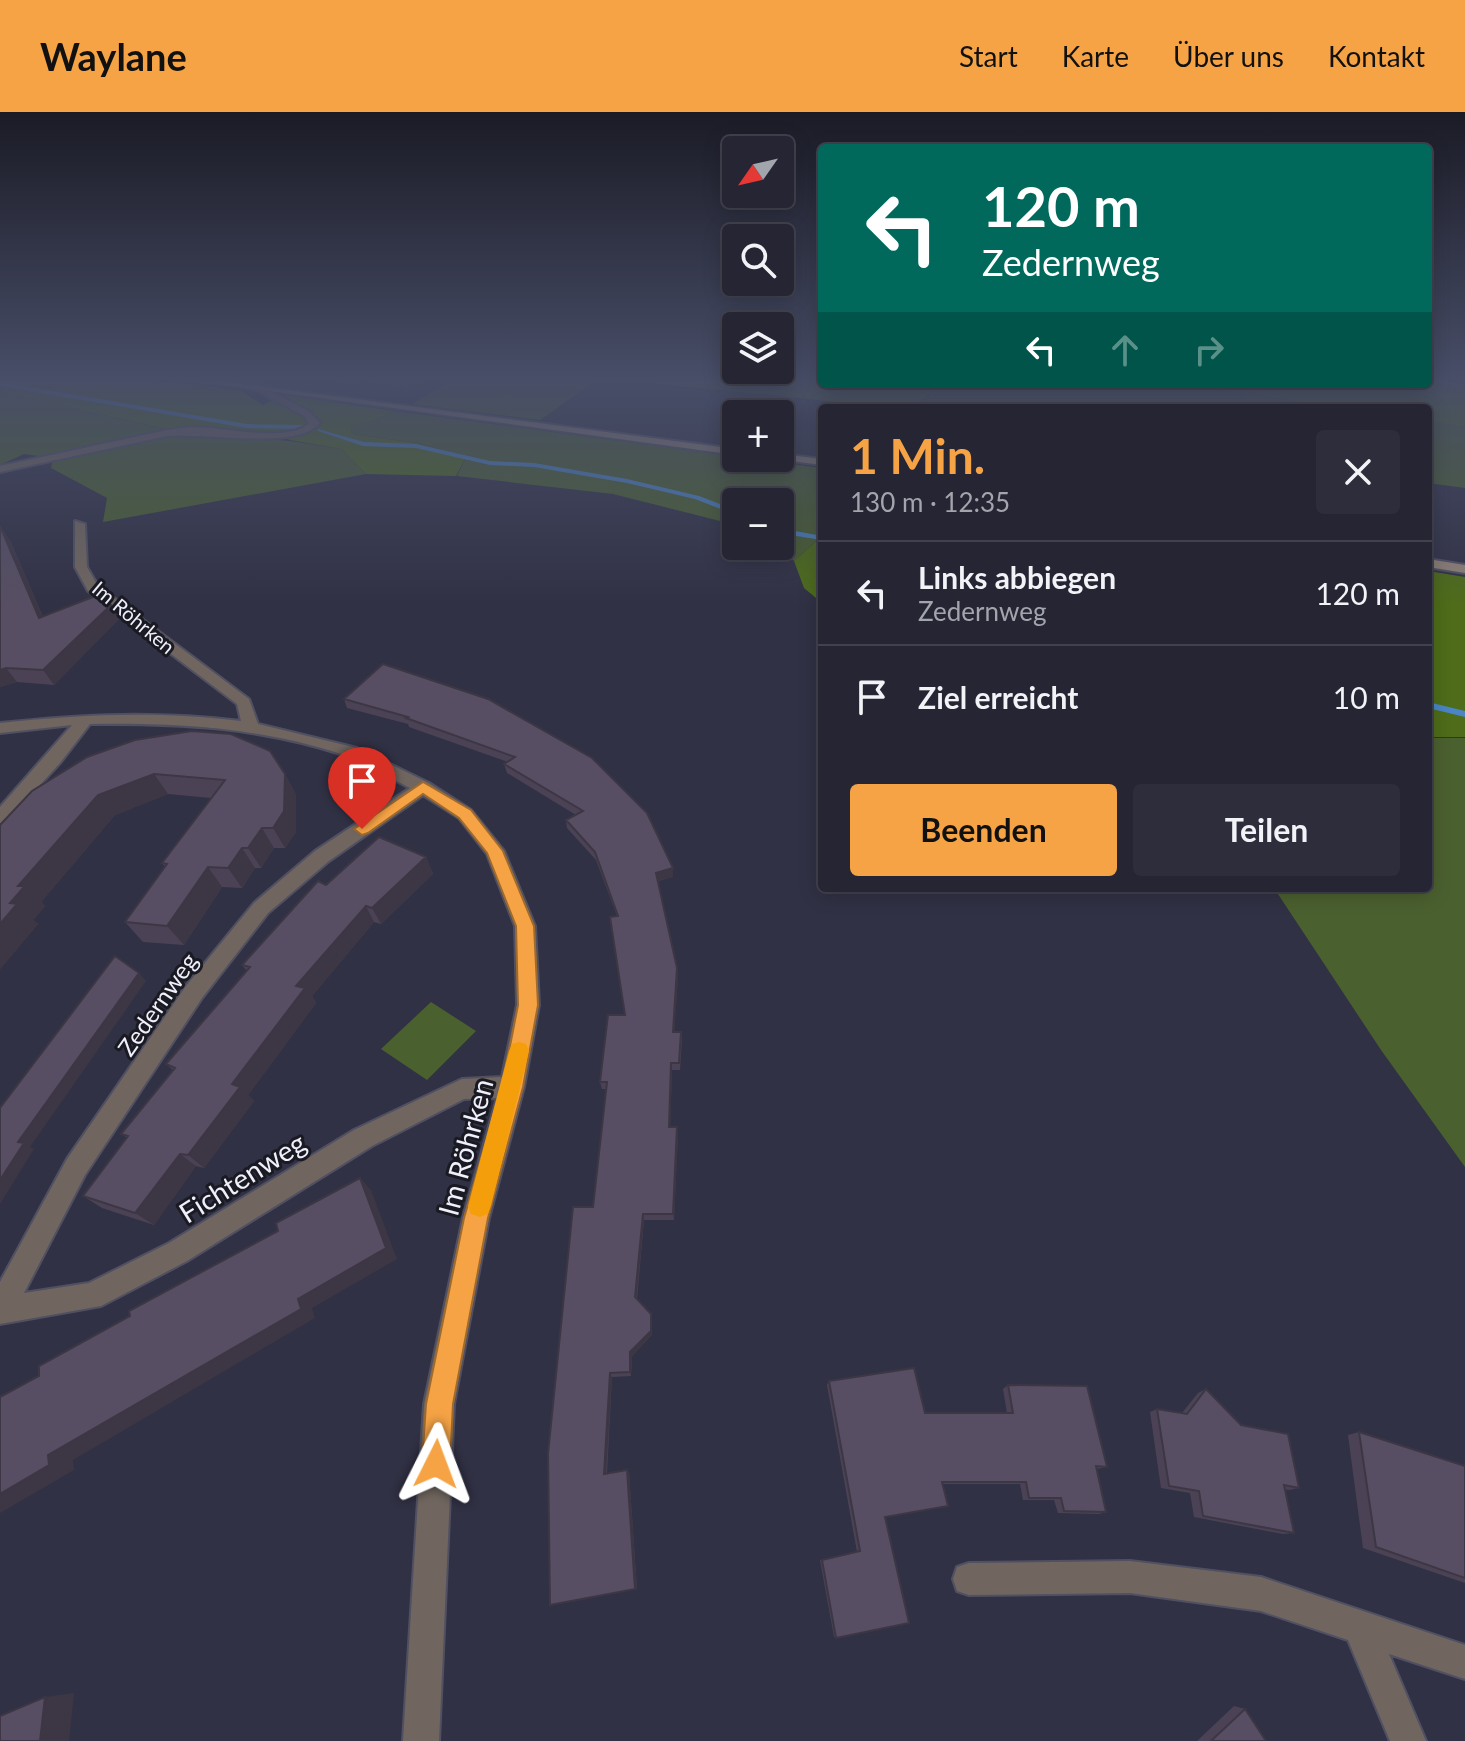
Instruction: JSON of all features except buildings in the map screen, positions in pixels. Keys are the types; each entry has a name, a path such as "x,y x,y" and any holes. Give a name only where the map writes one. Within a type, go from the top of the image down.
{"street":[{"path":"0,469 69,454"},
{"path":"794,459 818,462"},
{"name":"Im Röhrken","path":"79,524 81,567 93,588 244,702 251,727"},
{"path":"1432,564 1465,569"},
{"name":"Im Röhrken","path":"0,728 85,719 176,718 251,727 351,752 423,787 465,814 495,851 525,926 528,1005 512,1087 476,1218 439,1404 421,1741"},
{"path":"0,818 54,759 85,719"},
{"name":"Zedernweg","path":"0,1310 76,1167 194,992 261,908 322,856 423,787"},
{"name":"Fichtenweg","path":"0,1310 91,1296 178,1252 363,1138 462,1089 512,1087"},
{"path":"969,1579 1145,1579 1261,1594 1465,1662"},
{"path":"1360,1627 1408,1741"}],"green space":[{"path":"0,454 24,454 0,465"},
{"path":"24,454 346,454 366,474 103,522 107,498 51,468 53,458"},
{"path":"346,454 456,454 466,457 456,476 366,474"},
{"path":"456,454 717,454 722,455 722,472 794,472 794,464 818,467 818,540 793,560 794,488 722,488 722,521 613,494 457,476 466,457"},
{"path":"1432,454 1465,454 1465,488 1432,484"},
{"path":"818,540 818,600 804,588 794,561"},
{"path":"1432,572 1465,577 1465,737 1432,737"},
{"path":"1432,738 1465,738 1465,1167 1381,1050 1277,892 1432,892"},
{"path":"431,1002 476,1031 427,1080 381,1049"}],"waterway":[{"path":"451,454 490,463 534,465 627,481 697,497 722,507"},
{"path":"794,533 818,537"},
{"path":"1432,706 1465,714"}],"slow traffic":[{"path":"480,1206 519,1051"}],"route":[{"path":"362,829 423,787 465,814 495,851 525,926 528,1005 512,1087 476,1218 439,1404 436,1464"}]}
